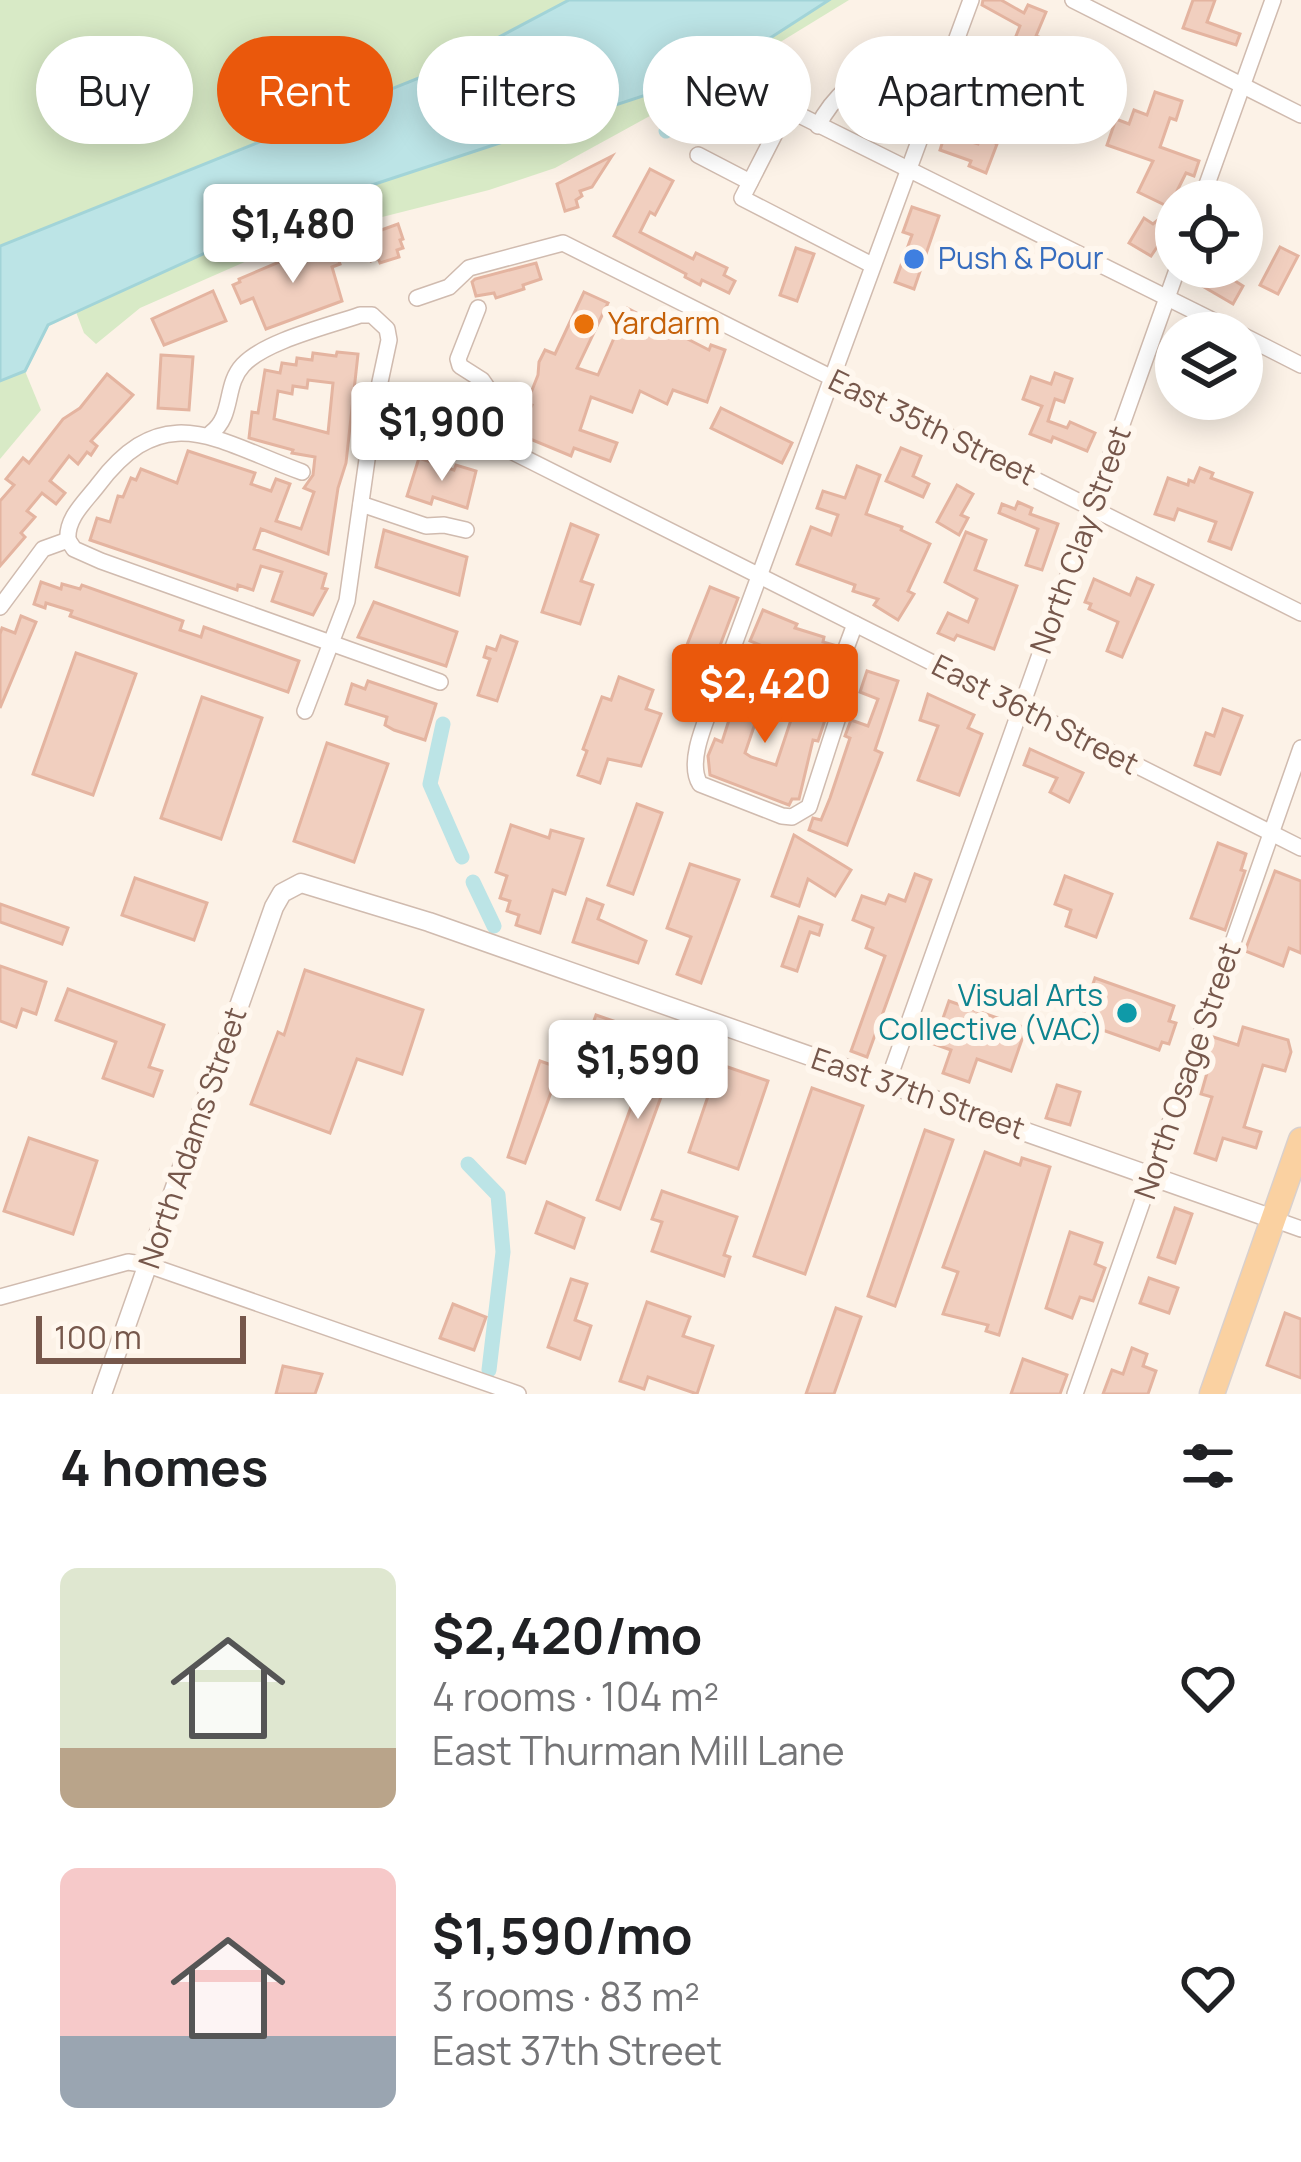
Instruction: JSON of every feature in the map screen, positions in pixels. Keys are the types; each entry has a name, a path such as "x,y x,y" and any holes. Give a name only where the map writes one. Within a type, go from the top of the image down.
{"main road":[{"path":"1211,1394 1301,1140"},
{"path":"1273,1219 1301,1201"}],"street":[{"path":"957,36 971,0"},
{"path":"1073,0 1301,115"},
{"path":"1209,180 1273,0"},
{"path":"818,126 835,97"},
{"path":"811,122 1198,312"},
{"path":"746,190 770,144"},
{"path":"855,624 842,659 836,726 812,800 801,813 782,816 708,790 694,775 718,688 917,144"},
{"path":"698,155 746,190 872,265"},
{"name":"East 35th Street","path":"417,298 449,287 470,268 563,243 1301,613"},
{"name":"North Clay Street","path":"887,1084 1170,288"},
{"path":"478,308 458,359 466,372 489,387 478,438"},
{"path":"211,434 226,416 231,386 242,365 262,351 360,315 381,320 389,340 374,410 347,601 305,711"},
{"path":"1263,346 1301,365"},
{"name":"East 36th Street","path":"374,410 478,438 1301,848"},
{"path":"302,472 211,434 160,436 118,457 70,521 68,540 74,549 101,561 440,682"},
{"path":"361,504 426,526 444,524 466,530"},
{"path":"0,607 43,549 68,540"},
{"name":"North Osage Street","path":"1075,1394 1301,748"},
{"name":"East 37th Street","path":"291,886 312,884 359,898 1273,1219"},
{"name":"North Adams Street","path":"102,1394 269,921 282,893 291,886"},
{"path":"1273,1219 1301,1228"},
{"path":"0,1297 128,1262 148,1265 518,1394"}],"green space":[{"path":"0,0 569,0 501,36 417,36 417,79 393,88 393,36 217,36 217,144 254,144 0,246"},
{"path":"829,0 849,0 790,36 773,36"},
{"path":"643,96 643,120 619,133 619,104"},
{"path":"497,144 599,144 555,168 489,190 299,238 140,308 96,344 84,333 76,312 308,206"},
{"path":"25,371 41,410 0,459 0,381"}],"water":[{"path":"569,0 829,0 773,36 643,36 643,96 619,104 619,36 501,36"},
{"path":"417,79 417,144 497,144 308,206 48,325 25,371 0,381 0,246 254,144 393,144 393,88"}],"building":[{"path":"983,0 1001,0 1024,13 1028,5 1046,12 1036,36 1016,36 1020,26 982,5"},
{"path":"1193,0 1215,0 1207,22 1240,34 1236,45 1183,28"},
{"path":"1155,92 1182,101 1160,147 1199,161 1194,176 1186,173 1182,180 1155,180 1155,200 1138,192 1153,161 1107,145 1127,144 1127,123 1134,110 1147,115"},
{"path":"942,144 997,144 986,173 969,166 971,161 940,150"},
{"path":"612,156 592,187 580,191 578,207 565,211 557,184"},
{"path":"650,169 673,181 640,232 693,259 696,253 727,268 724,275 735,281 729,293 702,280 700,285 614,236"},
{"name":"Push & Pour","path":"912,207 939,216 914,289 895,282 912,235 903,232"},
{"path":"1144,218 1153,224 1155,250 1151,256 1129,243"},
{"path":"398,224 403,239 399,257 371,261 362,237"},
{"path":"331,240 340,264 332,267 342,301 266,329 253,298 241,303 233,285"},
{"path":"1280,247 1298,256 1278,294 1263,286"},
{"path":"796,248 814,254 797,301 780,295"},
{"path":"536,263 541,279 523,285 524,289 496,298 494,293 476,296 475,279"},
{"path":"1206,288 1242,288 1233,304"},
{"path":"213,291 226,321 164,345 152,319"},
{"path":"584,292 608,303 577,368 598,375 627,308 709,350 711,345 725,350 707,402 673,390 667,404 640,391 632,412 591,397 580,430 617,443 610,461 574,448 571,456 518,434 532,405 527,403 539,362 545,350 555,354"},
{"path":"337,352 358,354 346,463 328,554 261,529 254,549 326,574 322,588 327,589 313,615 272,601 282,572 261,566 253,590 238,585 237,590 90,540 97,518 110,522 118,496 123,497 131,478 136,480 141,469 177,483 188,451 255,473 251,484 271,491 276,479 290,484 276,521 301,529 314,492 304,488 313,475 315,457 249,438 252,412 258,413 265,370 280,373 282,363 312,360 313,353 336,356","holes":["308,380 333,383 328,433 274,419 278,391 292,394 293,386 307,388"]},
{"path":"161,355 193,357 189,410 158,408"},
{"path":"1055,373 1072,379 1064,402 1055,399 1048,421 1067,428 1070,422 1095,433 1087,451 1053,437 1051,442 1030,434 1042,406 1023,399 1031,377 1051,384"},
{"path":"107,374 133,395 91,441 97,446 91,455 87,452 78,464 69,456 50,481 65,493 56,504 42,493 27,511 35,517 21,533 25,537 0,566 0,501 14,485 6,479 23,458 29,463"},
{"path":"721,408 792,443 782,463 711,428"},
{"path":"901,448 921,456 913,476 929,484 923,497 886,481"},
{"path":"419,458 454,470 456,465 476,471 467,508 433,497 431,504 407,496"},
{"path":"857,466 880,475 866,514 930,544 908,591 914,594 898,620 874,605 878,599 853,591 855,585 797,564 811,527 831,535 838,515 817,508 823,491 845,498"},
{"path":"1200,468 1213,473 1211,478 1252,493 1231,549 1209,541 1216,522 1178,509 1174,520 1155,514 1168,478 1188,485"},
{"path":"957,485 973,494 961,515 968,518 959,535 937,522"},
{"path":"1018,502 1032,508 1030,514 1058,524 1042,570 1026,565 1038,529 999,513 1002,504 1015,509"},
{"path":"571,524 598,535 581,581 593,585 580,624 542,612"},
{"path":"384,530 467,557 459,595 376,567"},
{"path":"966,532 986,540 975,570 1017,586 994,649 938,633 948,613 968,622 977,599 945,582"},
{"path":"1137,578 1153,585 1122,657 1107,651 1118,622 1089,609 1091,604 1085,602 1094,579 1130,595"},
{"path":"41,582 61,589 62,584 80,589 82,585 183,621 180,630 201,637 204,627 299,661 288,692 70,616 72,611 34,604"},
{"path":"710,587 738,598 716,656 687,645"},
{"path":"374,602 457,632 446,666 358,637"},
{"path":"763,610 834,645 826,674 750,641"},
{"path":"21,616 36,622 0,708 0,634 2,628 15,633"},
{"path":"501,636 517,642 497,701 478,695 490,659 484,657 487,647 496,650"},
{"path":"76,653 136,674 93,795 33,774"},
{"path":"867,671 898,681 875,750 882,753 847,845 809,830 813,818 821,820 830,798 850,738 845,736 851,720 868,726 878,699 860,692"},
{"path":"619,677 653,690 646,709 661,714 641,766 608,759 600,783 578,775 602,697 611,700"},
{"path":"368,681 436,704 425,740 385,725 387,717 346,704 352,684 365,689"},
{"path":"744,681 773,691 767,708 761,706 745,753 751,757 776,765 792,717 787,716 792,701 799,698 827,714 818,741 813,740 799,799 792,799 789,805 710,775 708,756 715,739 722,742 729,720 722,718 732,686 741,689"},
{"path":"928,694 974,715 968,728 982,734 959,795 918,780 938,726 920,720"},
{"path":"202,697 262,718 221,839 161,818"},
{"path":"1223,709 1242,716 1220,774 1195,765 1206,733 1214,736"},
{"path":"327,743 388,764 354,862 294,841"},
{"path":"1030,749 1083,773 1069,802 1050,792 1057,778 1024,765"},
{"path":"637,804 662,813 633,894 608,885"},
{"path":"511,825 549,838 551,830 583,839 565,894 553,890 540,933 516,925 519,915 507,911 510,901 500,898 507,876 496,872"},
{"path":"794,835 851,870 835,896 808,879 799,906 772,896"},
{"path":"1218,843 1246,854 1225,930 1191,918"},
{"path":"690,864 739,880 701,983 677,974 691,937 667,928"},
{"path":"1275,871 1301,881 1301,953 1289,948 1283,966 1245,951"},
{"path":"915,874 931,880 867,1057 851,1051 885,956 866,948 873,928 853,920 862,896 885,904 889,895 905,901"},
{"path":"1065,876 1112,894 1096,937 1066,926 1071,910 1055,904"},
{"path":"135,878 207,903 194,940 122,915"},
{"path":"587,899 603,905 598,919 646,941 638,963 573,942"},
{"path":"0,904 68,928 62,944 0,922"},
{"path":"799,917 822,925 819,935 810,932 797,971 782,966"},
{"path":"0,966 46,982 36,1014 22,1009 16,1027 0,1021"},
{"path":"305,970 423,1010 402,1074 357,1059 330,1133 251,1104 278,1032 284,1035"},
{"name":"Visual Arts Collective (VAC)","path":"1095,978 1174,1006 1169,1021 1176,1023 1169,1044 1162,1042 1159,1050 1080,1022"},
{"path":"68,989 164,1025 149,1067 162,1071 153,1096 103,1078 116,1042 56,1020"},
{"path":"949,1001 1026,1028 1011,1071 977,1059 969,1082 943,1073 951,1050 934,1044"},
{"path":"596,1015 628,1026 610,1077 578,1065"},
{"path":"1243,1027 1288,1040 1291,1052 1285,1071 1263,1065 1244,1127 1261,1132 1256,1148 1223,1138 1216,1160 1195,1153 1212,1097 1201,1094 1207,1073 1201,1072 1213,1037 1238,1045"},
{"path":"657,1036 680,1045 620,1209 597,1200"},
{"path":"540,1061 560,1068 525,1163 508,1157"},
{"path":"719,1064 768,1081 738,1169 689,1152"},
{"path":"1057,1085 1080,1092 1070,1125 1046,1118"},
{"path":"812,1088 863,1106 805,1274 754,1256"},
{"path":"925,1130 953,1140 895,1306 868,1296"},
{"path":"29,1138 97,1161 73,1234 4,1211"},
{"path":"985,1152 1020,1165 1022,1158 1050,1167 999,1335 986,1331 988,1325 943,1314 958,1272 943,1267"},
{"path":"662,1191 737,1217 724,1255 730,1257 724,1276 652,1251 662,1222 652,1219"},
{"path":"547,1202 584,1218 574,1248 536,1233"},
{"path":"1175,1208 1192,1214 1175,1263 1158,1257"},
{"path":"1070,1232 1102,1243 1095,1264 1105,1268 1093,1301 1080,1297 1072,1318 1046,1308"},
{"path":"1149,1278 1178,1288 1169,1313 1140,1303"},
{"path":"571,1279 587,1284 575,1320 591,1326 580,1359 548,1347"},
{"path":"647,1302 690,1317 683,1336 713,1346 697,1394 648,1377 644,1389 620,1381"},
{"path":"453,1304 486,1317 474,1350 440,1338"},
{"path":"836,1308 861,1317 834,1394 806,1394"},
{"path":"1285,1313 1301,1319 1301,1378 1267,1365"},
{"path":"1132,1348 1147,1354 1143,1366 1156,1371 1148,1394 1103,1394 1112,1370 1123,1374"},
{"path":"1023,1359 1067,1375 1060,1394 1011,1394"},
{"path":"283,1366 322,1374 315,1394 276,1394"}],"waterway":[{"path":"507,422 513,394"},
{"path":"443,724 430,784 462,857"},
{"path":"473,882 494,926"},
{"path":"468,1164 498,1195 503,1252 489,1370"}],"place":[{"name":"Push & Pour","path":"914,259"},
{"name":"Yardarm","path":"584,324"},
{"name":"Visual Arts Collective (VAC)","path":"1127,1013"}]}
